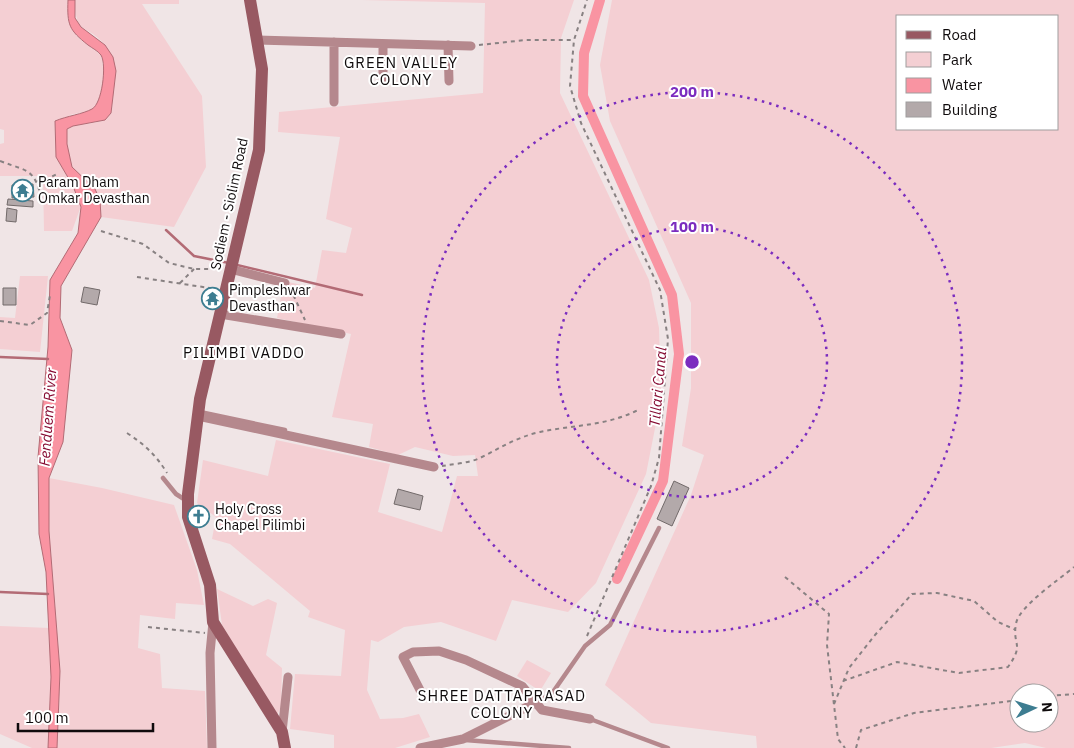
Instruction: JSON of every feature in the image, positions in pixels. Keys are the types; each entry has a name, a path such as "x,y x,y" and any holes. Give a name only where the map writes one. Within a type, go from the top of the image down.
{"main road":[{"name":"Sodiem - Siolim Road","path":"250,0 262,69 259,150 198,414 188,517 210,585 213,628 282,732 285,748"}],"street":[{"path":"256,40 471,46"},
{"path":"334,42 334,102"},
{"path":"383,44 384,78"},
{"path":"448,45 449,81"},
{"path":"230,269 285,283"},
{"path":"220,314 340,334"},
{"path":"198,414 434,467"},
{"path":"212,748 213,628"},
{"path":"420,690 404,657 413,652 440,652 466,660 522,686 542,710 590,719"},
{"path":"282,732 288,677"},
{"path":"420,748 463,739 535,703"}],"lane":[{"path":"198,414 285,430"},
{"path":"163,478 176,494 188,502"},
{"path":"535,703 553,692 585,646 610,625 659,528"},
{"path":"590,719 668,748"},
{"path":"463,739 569,748"}],"path":[{"path":"585,646 588,630 654,476 658,458 668,339 660,290 581,124 570,86 574,40 587,0"},
{"path":"471,46 526,40 574,40"},
{"path":"0,161 32,173 37,181 42,200"},
{"path":"37,181 47,179 59,173"},
{"path":"101,231 143,244 170,263 194,269 230,269"},
{"path":"180,284 194,269"},
{"path":"137,277 225,291"},
{"path":"285,283 293,291 308,329"},
{"path":"0,321 30,325 47,313 50,295"},
{"path":"434,467 478,459 508,442 540,432 626,416 638,410"},
{"path":"127,433 142,442 158,459 171,480"},
{"path":"843,681 897,662 959,672 1008,668 1018,653 1016,623 1022,610 1074,568"},
{"path":"785,577 829,614 826,645 838,739 845,748"},
{"path":"834,704 849,668 875,635 912,594 937,593 974,601 998,622 1016,630"},
{"path":"148,627 213,628"},
{"path":"1059,695 1074,694"},
{"path":"856,748 860,730 914,713 1009,701"}],"green space":[{"path":"0,0 68,0 69,21 74,33 101,55 103,84 101,98 93,109 70,115 56,157 73,186 81,206 72,231 44,231 43,176 0,176 0,144 4,143 4,130 0,129"},
{"path":"75,0 179,0 179,4 142,4 202,96 206,167 174,227 101,217 96,193 71,164 67,149 67,129 77,125 98,122 109,115 114,89 111,56 98,38 79,24"},
{"path":"362,0 574,0 561,38 560,93 649,280 659,328 661,398 646,474 596,583 568,612 512,600 496,641 441,622 404,627 378,642 371,640 367,690 380,719 403,718 419,714 430,737 395,748 334,748 334,735 290,729 295,674 341,676 345,630 308,617 310,611 230,544 212,539 216,517 197,503 203,460 268,476 276,440 390,464 378,512 442,532 457,476 478,476 475,455 453,456 415,447 398,455 369,447 373,424 332,417 351,334 277,318 284,281 315,288 322,250 346,253 352,228 326,219 340,137 278,132 279,112 483,93 485,3"},
{"path":"612,0 1074,0 1074,748 1046,748 1025,743 991,748 757,748 756,736 651,723 605,685 691,495 704,455 682,446 691,388 691,303 610,121 600,65"},
{"path":"20,276 48,276 40,352 0,349 0,317 15,318"},
{"path":"49,478 174,505 197,570 204,605 176,603 175,619 140,615 138,648 160,654 162,688 205,691 207,748 57,748 60,671 49,531"},
{"path":"217,589 253,606 268,599 277,603 266,655 282,668 281,707 277,715 222,625"},
{"path":"0,626 49,628 51,677 48,748 32,748 0,734"},
{"path":"527,660 551,673 540,691 517,676"}],"water":[{"name":"Fenduem River","path":"68,0 75,0 75,18 81,27 105,45 113,57 116,71 111,113 105,120 73,126 67,129 67,144 72,167 95,189 100,200 101,217 61,286 60,318 72,350 63,442 49,478 49,531 60,671 57,748 48,748 51,677 46,572 39,534 38,457 48,347 50,280 78,233 81,207 73,186 56,157 55,121 84,112 96,106 101,92 104,67 101,55 77,35 70,26"}],"building":[{"path":"33,184 34,197 12,198 12,185"},
{"path":"8,199 33,201 33,207 7,205"},
{"path":"7,208 17,210 16,222 6,221"},
{"path":"84,287 100,290 97,305 81,302"},
{"path":"3,288 16,288 16,305 3,305"},
{"path":"674,481 689,488 672,526 657,519"},
{"path":"398,489 423,496 420,510 394,504"},
{"name":"Holy Cross Chapel Pilimbi","path":"195,509 208,517 203,525 190,517"}],"waterway":[{"name":"Tillari Canal","path":"600,0 584,53 583,96 672,295 679,354 663,481 617,579"},
{"path":"166,230 194,256 229,263"},
{"path":"237,265 362,295"},
{"path":"0,357 48,359"},
{"path":"0,592 48,594"}],"place":[{"name":"Param Dham Omkar Devasthan","path":"22,190"},
{"name":"Pimpleshwar Devasthan","path":"213,298"},
{"name":"Holy Cross Chapel Pilimbi","path":"199,517"}],"district":[{"name":"GREEN VALLEY COLONY","path":"401,72"},
{"name":"PILIMBI VADDO","path":"244,353"},
{"name":"SHREE DATTAPRASAD COLONY","path":"502,704"}]}
